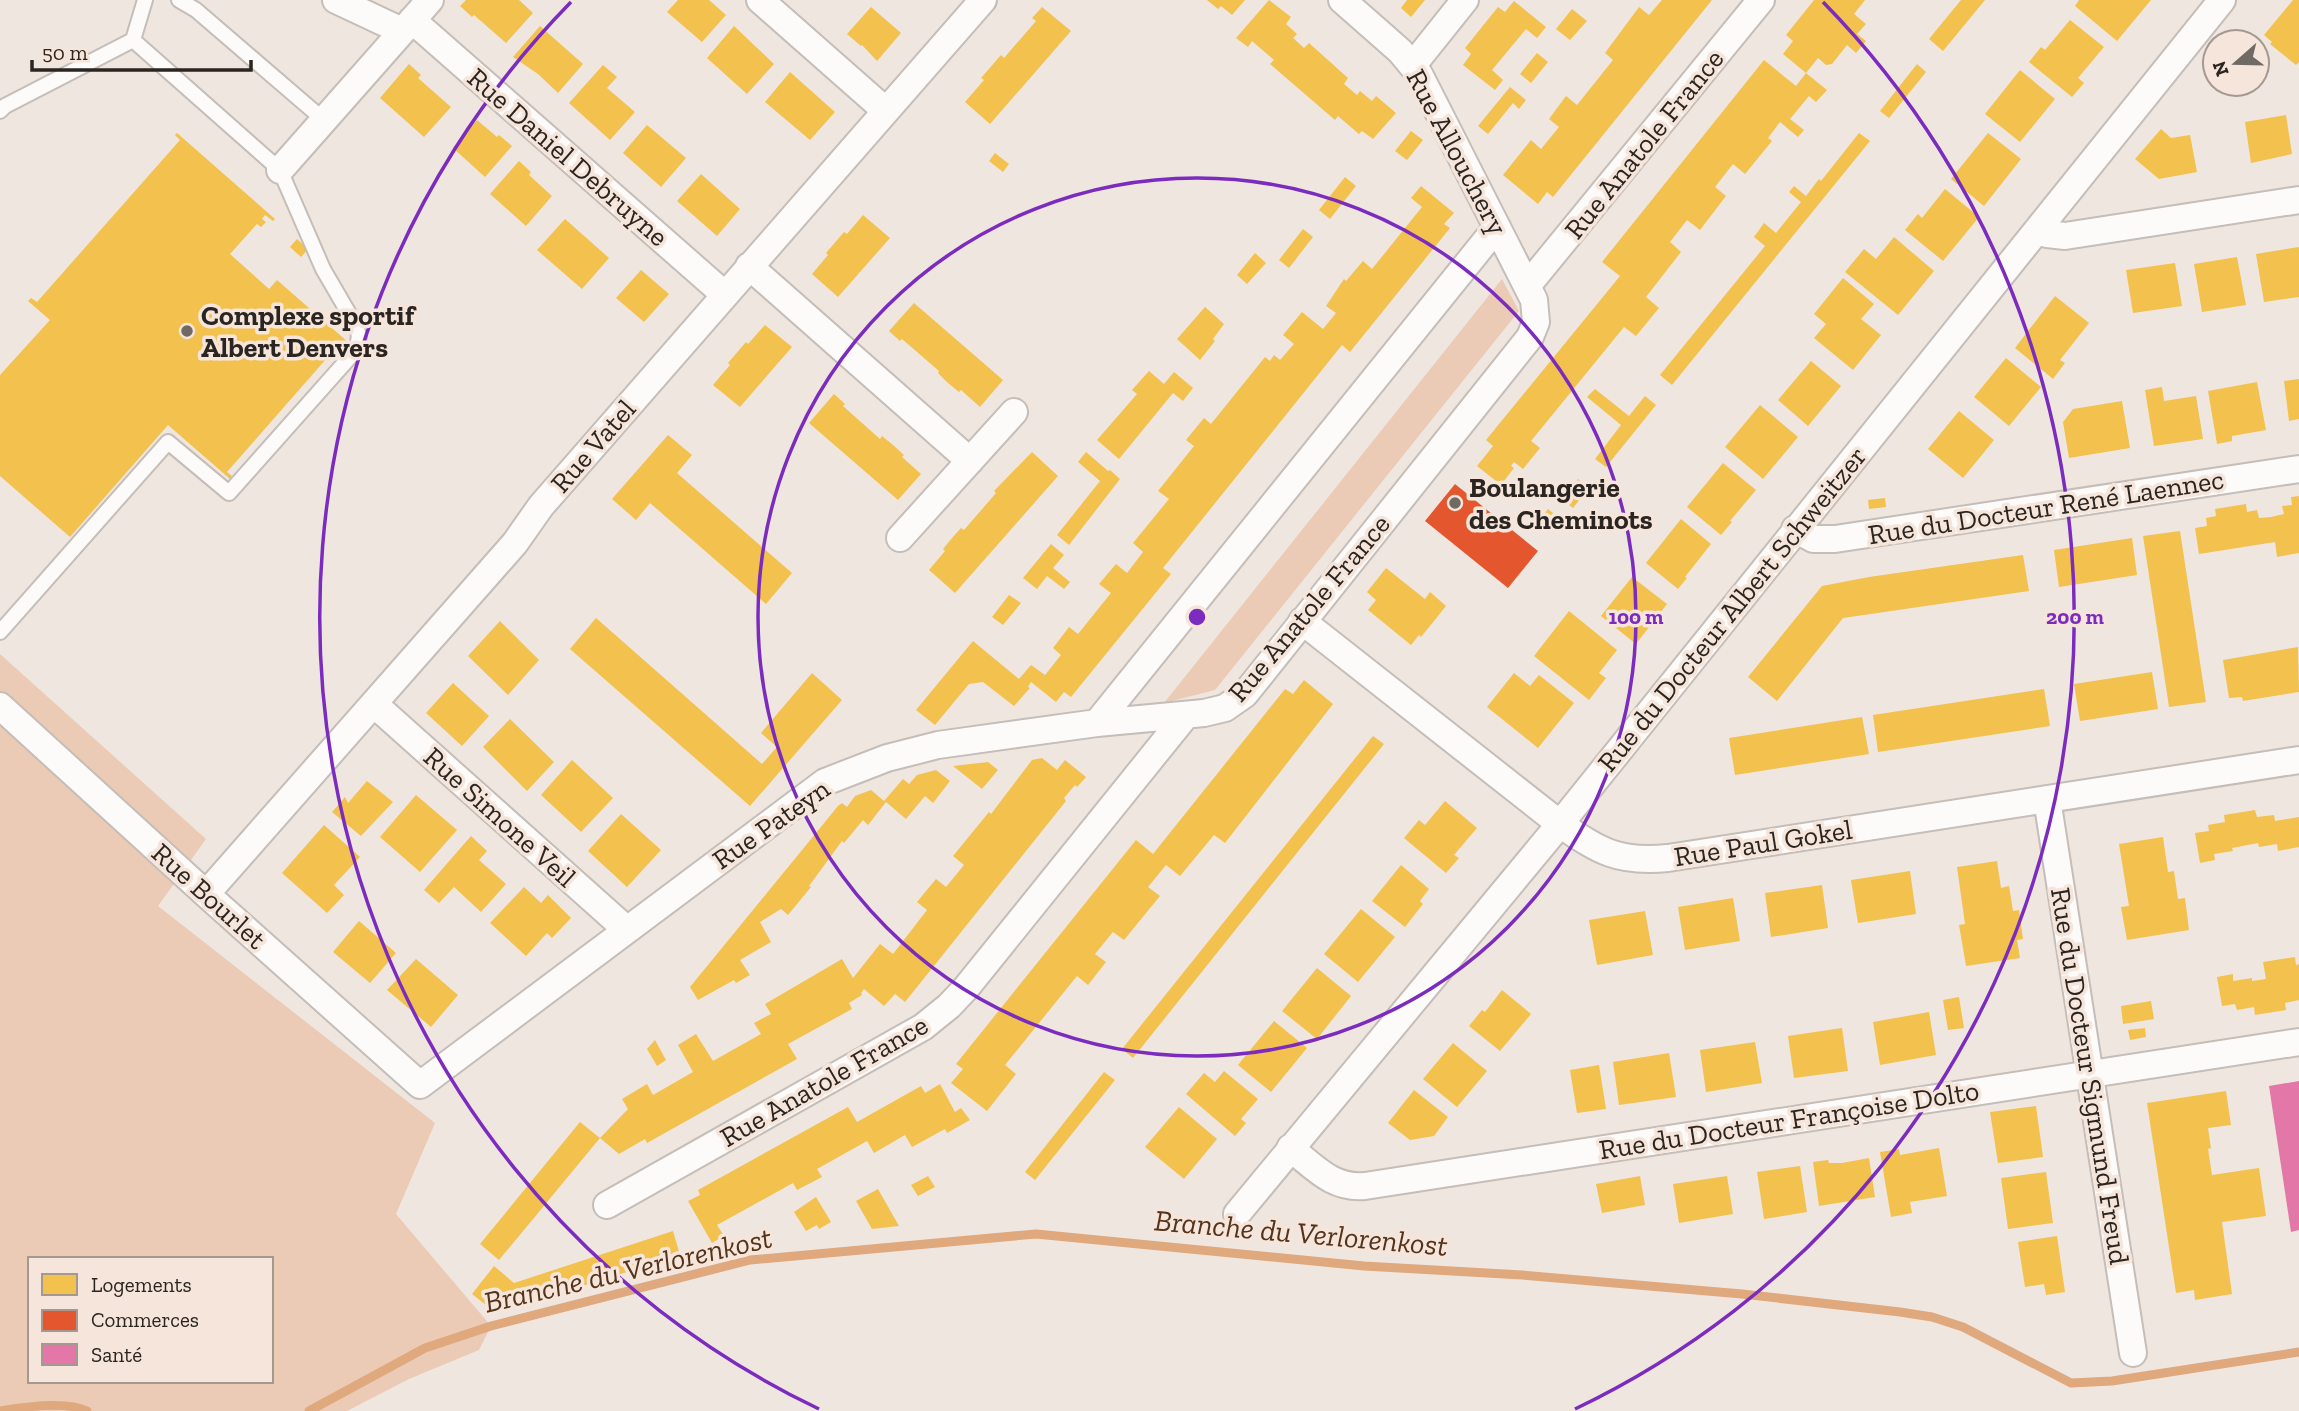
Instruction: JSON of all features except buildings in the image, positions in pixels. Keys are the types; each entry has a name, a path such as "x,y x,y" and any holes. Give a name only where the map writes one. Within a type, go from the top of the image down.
{"street":[{"name":"Rue Daniel Debruyne","path":"336,0 407,26 724,294"},
{"path":"280,170 430,0"},
{"path":"760,0 886,111"},
{"name":"Rue Vatel","path":"206,894 515,543 537,510 983,0"},
{"name":"Rue Allouchery","path":"1342,0 1413,65 1527,286"},
{"path":"1413,65 1465,0"},
{"name":"Rue Anatole France","path":"607,1205 923,1027 966,988 1186,715 1225,708 1238,700 1302,621 1530,337 1536,322 1536,307 1527,286 1761,0"},
{"name":"Rue du Docteur Albert Schweitzer","path":"1237,1214 1560,824 2222,0"},
{"path":"2039,228 2047,234 2066,236 2299,200"},
{"path":"1097,723 1497,227"},
{"path":"749,266 970,461"},
{"path":"900,538 1014,412"},
{"name":"Rue du Docteur René Laennec","path":"1795,529 1813,539 1836,539 2299,468"},
{"name":"Rue Paul Gokel","path":"1302,621 1560,824 1608,854 1624,858 1654,859 2299,760"},
{"name":"Rue Simone Veil","path":"373,704 627,930"},
{"name":"Rue Bourlet","path":"0,706 420,1084"},
{"name":"Rue Pateyn","path":"420,1084 825,782 887,758 938,745 1097,723 1186,715"},
{"name":"Rue du Docteur Sigmund Freud","path":"2047,799 2133,1353"},
{"name":"Rue du Docteur Françoise Dolto","path":"1290,1148 1336,1183 1353,1187 1365,1186 2299,1042"}],"lane":[{"path":"0,111 133,40 145,0"},
{"path":"179,0 196,10 324,121"},
{"path":"0,632 168,442 229,493 357,349 359,335 355,324 323,269 280,170 133,40"}],"shaded area":[{"path":"1502,279 1519,311 1215,690 1164,703"},
{"path":"0,654 206,839 158,906 435,1123 396,1214 491,1326 479,1350 409,1379 347,1411 0,1411"}],"waterway":[{"name":"Branche du Verlorenkost","path":"309,1411 425,1348 491,1326 750,1260 1036,1234 1364,1266 1522,1275 1742,1294 1900,1312 1932,1317 1963,1327 2071,1383 2112,1381 2299,1352"},
{"name":"Branche du Verlorenkost","path":"0,1411 57,1406 87,1411"}],"place":[{"name":"Complexe sportif Albert Denvers","path":"187,331"},
{"name":"Boulangerie des Cheminots","path":"1455,503"}]}
